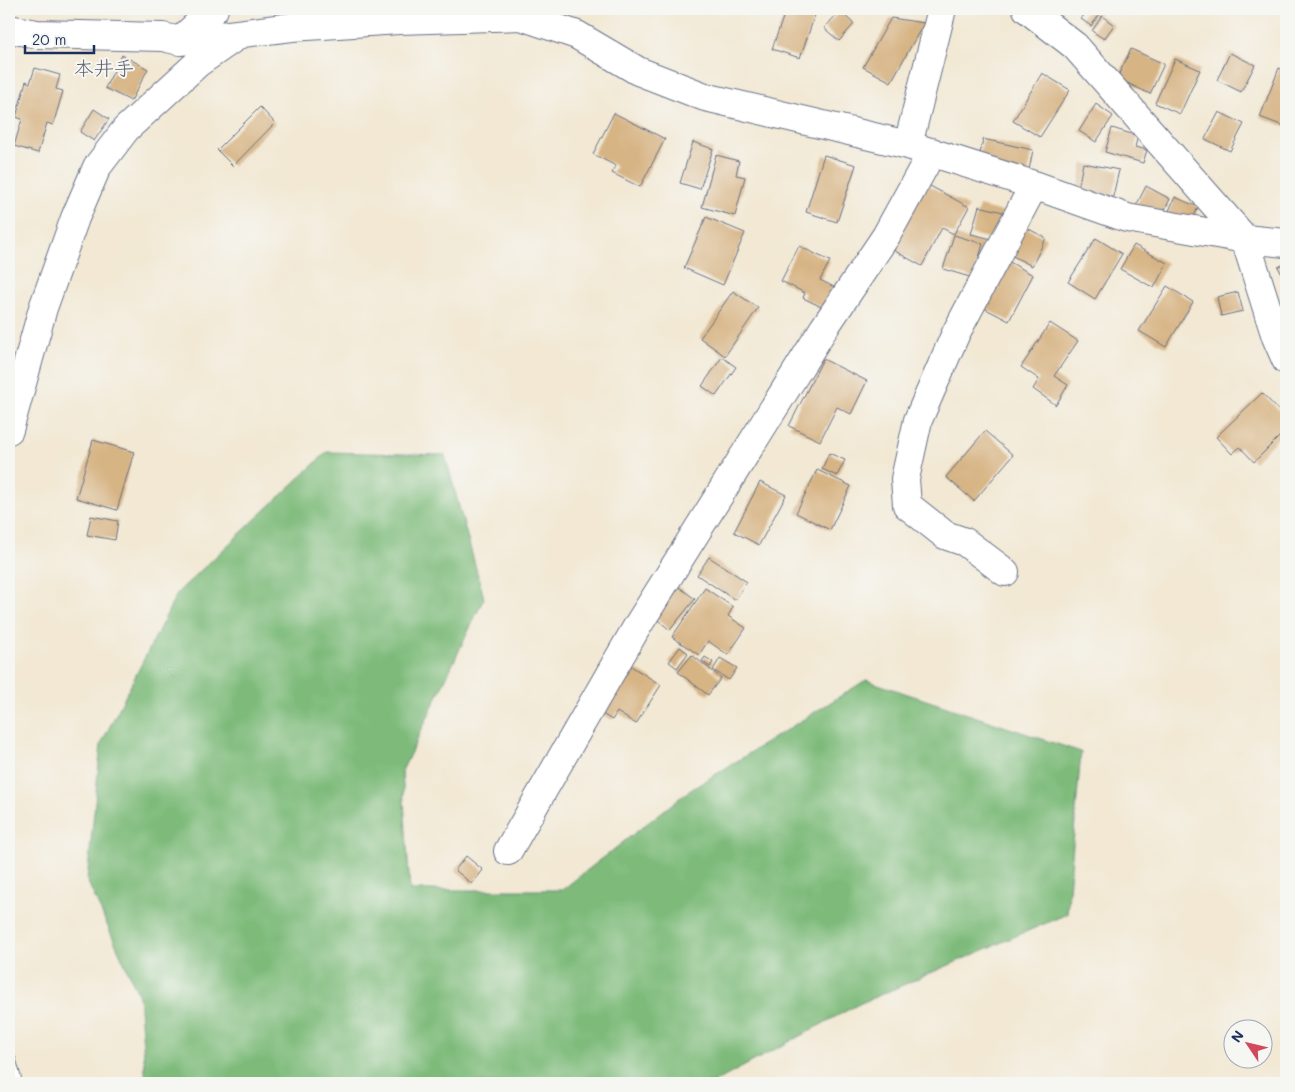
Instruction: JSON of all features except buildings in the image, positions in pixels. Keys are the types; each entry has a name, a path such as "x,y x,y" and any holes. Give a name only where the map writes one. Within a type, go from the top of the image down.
{"street":[{"path":"508,851 638,625 824,328 886,236 920,148 942,9"},
{"path":"1027,9 1075,46 1245,239 1276,337 1286,360"},
{"path":"9,29 37,34 163,37 193,21 240,34 292,27 399,20 521,16 577,34 638,71 705,96 920,148 1127,218 1245,239 1286,243"},
{"path":"9,430 43,308 75,218 96,167 126,129 198,63 240,34"},
{"path":"1005,572 965,542 945,535 907,505 905,479 918,420 956,334 1034,185"}],"lane":[{"path":"9,1061 15,1083"}],"green space":[{"path":"327,452 445,455 484,598 402,771 410,890 562,890 686,793 866,680 1081,752 1067,914 859,1004 713,1083 146,1083 139,996 87,880 101,744 178,592"}],"district":[{"name":"本井手","path":"104,68"}]}
